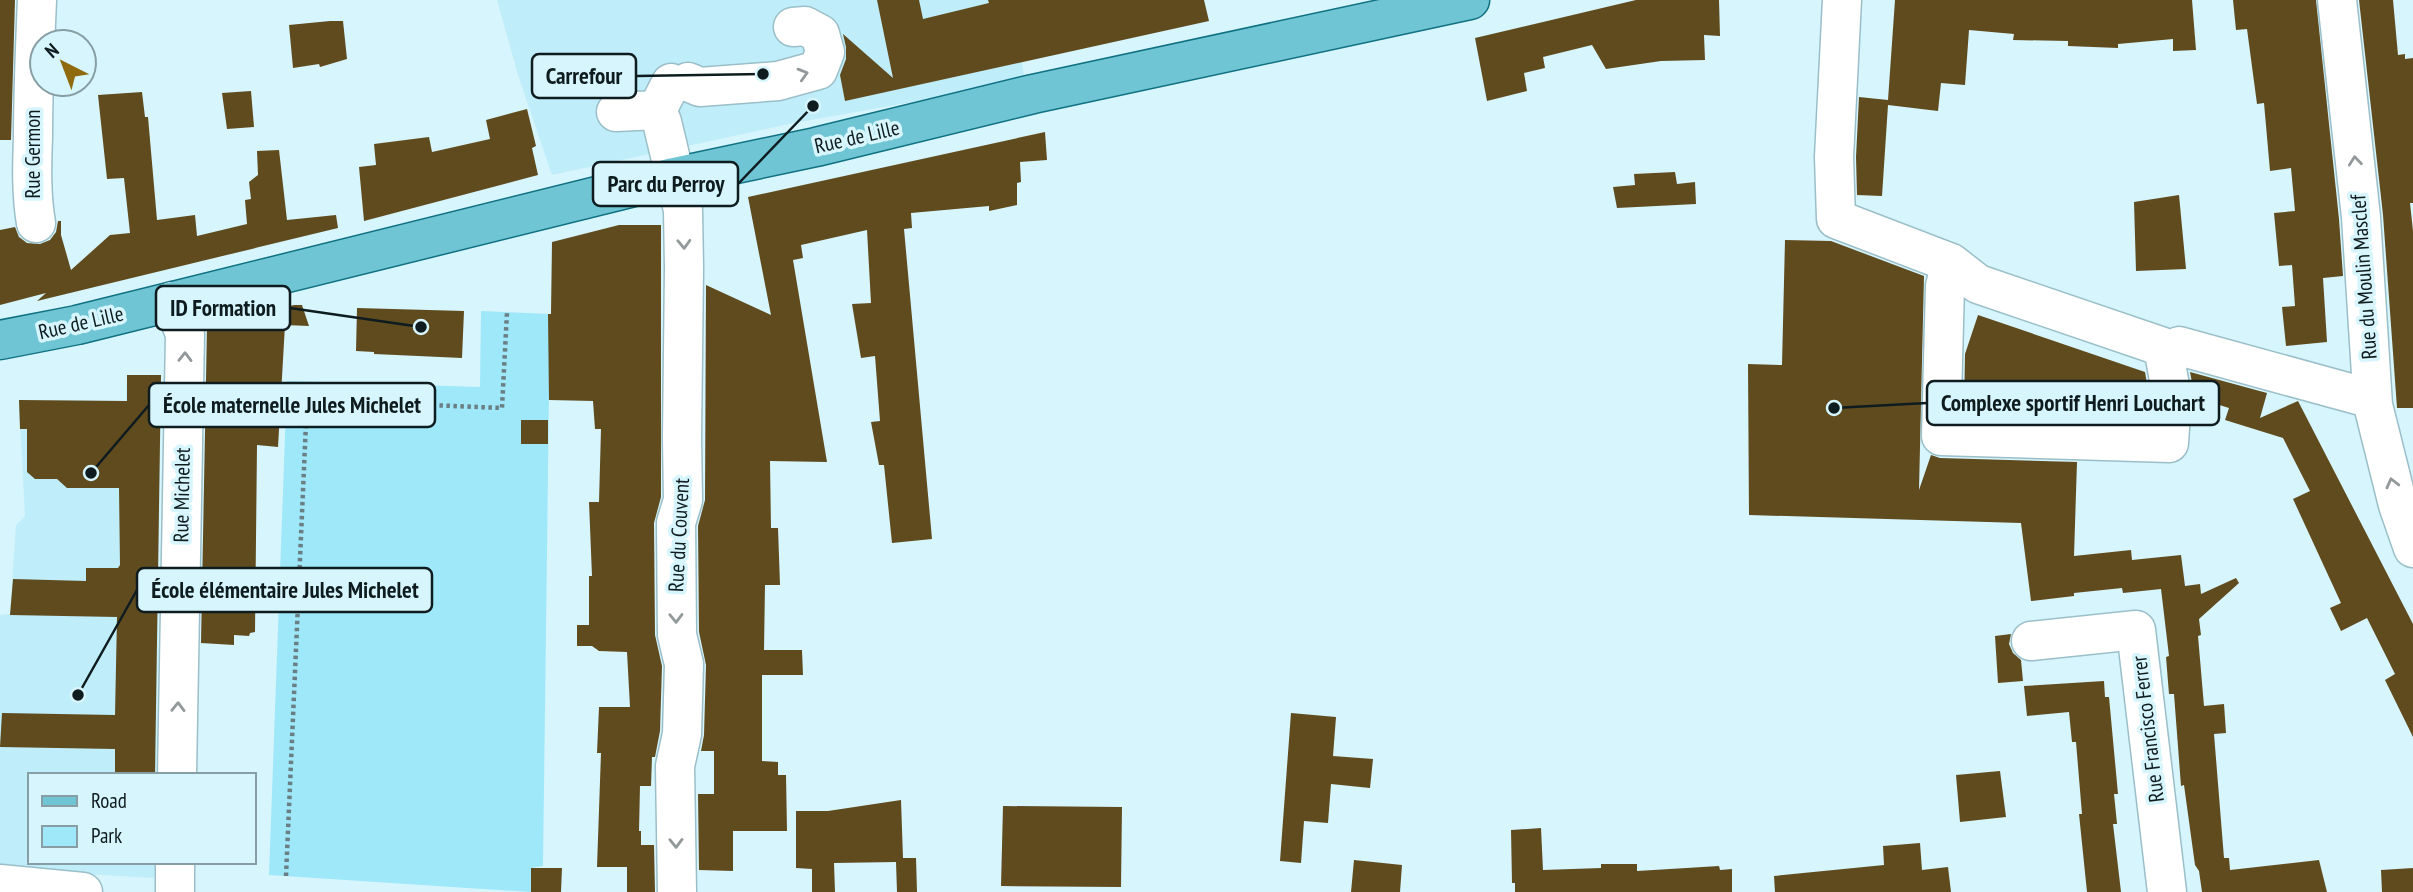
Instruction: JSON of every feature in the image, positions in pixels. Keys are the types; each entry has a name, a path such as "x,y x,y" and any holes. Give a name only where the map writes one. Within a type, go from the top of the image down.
{"main road":[{"name":"Rue de Lille","path":"0,340 77,325 674,177 816,147 1033,94 1470,0"}],"street":[{"name":"Rue Germon","path":"36,223 33,201 33,77 37,0"},
{"path":"1842,0 1834,157 1836,219 1951,263 1978,284 2163,347 2172,397 2169,443 1941,436 1945,286 1951,263"},
{"name":"Rue du Moulin Masclef","path":"2337,0 2361,217 2372,399 2398,505 2413,548"},
{"path":"616,112 672,92 778,81 818,70 825,51 820,34 805,26 793,27"},
{"name":"Rue du Couvent","path":"672,92 662,122 683,211 684,268 683,500 676,523 677,635 684,664 682,734 675,766 677,892"},
{"name":"Rue Michelet","path":"172,301 185,334 177,773"},
{"path":"2179,346 2372,399"},
{"name":"Rue Francisco Ferrer","path":"2031,641 2136,630 2167,892"},
{"path":"175,864 175,892"},
{"path":"0,884 83,892"}],"path":[{"path":"286,876 307,400 502,408 507,312"}],"shaded area":[{"path":"497,0 1012,0 1025,82 794,123 552,175 518,75"},
{"path":"127,375 161,375 156,773 28,773 28,864 155,864 154,878 0,869 0,615 10,614 16,525 25,516 19,400 126,401"}],"green space":[{"path":"481,311 550,314 543,866 531,868 531,892 269,875 287,381 480,387"}],"building":[{"path":"0,0 15,0 11,140 0,140"},
{"path":"877,0 919,0 923,19 989,3 988,0 1204,0 1209,21 845,101 840,75 846,59 843,34 893,78"},
{"path":"1636,0 1719,0 1720,36 1704,35 1705,60 1661,61 1606,69 1592,45 1543,57 1545,68 1524,73 1527,91 1487,101 1475,38"},
{"path":"1895,0 2192,0 2196,50 2173,51 2173,39 2118,44 2118,48 2068,46 2068,41 2013,40 2014,34 1969,30 1965,85 1941,83 1938,111 1888,105 1882,196 1857,195 1859,97 1888,100"},
{"path":"2233,0 2316,0 2343,276 2323,278 2327,342 2286,346 2282,307 2295,306 2292,265 2279,266 2274,213 2295,211 2291,168 2270,171 2264,103 2257,104 2247,29 2236,30"},
{"path":"2359,0 2393,0 2398,55 2405,54 2405,59 2413,58 2413,203 2410,203 2413,231 2413,408 2397,408 2383,215"},
{"path":"343,21 347,59 320,67 319,64 293,68 289,25"},
{"path":"251,91 254,127 227,129 222,93"},
{"path":"142,92 145,117 148,117 157,220 195,215 197,236 247,224 245,200 251,199 249,182 258,175 257,151 279,150 287,220 336,215 338,228 37,301 46,293 0,305 0,230 15,227 19,237 27,243 40,244 50,240 56,232 58,221 61,221 61,235 71,270 110,235 130,233 124,178 107,179 98,95"},
{"path":"527,109 536,146 532,148 538,175 364,221 359,167 376,165 374,144 429,137 432,152 490,139 486,120"},
{"path":"1045,132 1047,160 1020,162 1021,182 1017,183 1017,205 989,211 989,206 911,213 912,228 904,229 932,539 892,543 884,465 879,465 871,422 880,421 875,356 861,358 852,304 871,303 867,230 801,245 803,258 793,260 827,462 770,461 771,528 778,528 780,585 765,585 764,650 802,650 803,675 762,675 762,761 778,762 778,775 786,775 787,831 733,831 733,871 699,870 698,794 714,794 714,751 701,751 706,665 699,632 698,526 705,500 706,285 771,315 748,197"},
{"path":"1675,172 1677,184 1695,182 1696,204 1617,208 1613,187 1635,185 1634,174"},
{"path":"2179,195 2186,269 2136,271 2134,202"},
{"path":"619,225 661,225 661,497 654,523 655,635 662,666 660,731 655,757 652,757 651,786 640,786 639,831 641,845 654,845 655,892 627,892 627,867 597,867 601,753 597,753 599,707 630,707 627,652 599,651 592,646 577,646 577,625 589,625 589,576 592,576 589,502 599,502 601,429 595,429 593,401 549,400 548,314 551,314 552,242"},
{"path":"1785,240 1831,241 1924,276 1919,490 1931,455 1940,458 2077,462 2074,556 2131,550 2132,560 2181,555 2185,586 2200,584 2201,594 2236,578 2239,583 2199,619 2201,635 2198,636 2204,706 2224,704 2226,733 2214,734 2224,858 2229,858 2230,870 2319,860 2327,892 2202,892 2199,871 2195,865 2184,785 2181,786 2174,694 2169,694 2166,657 2169,656 2161,589 2123,593 2122,588 2031,601 2021,523 1749,515 1748,364 1782,365"},
{"path":"302,305 309,326 285,325 278,447 257,445 255,632 249,636 234,635 234,645 201,643 207,326"},
{"path":"357,308 464,311 462,358 356,351"},
{"path":"1978,315 2145,372 2149,395 2140,420 2053,392 2050,403 2035,398 2029,415 1984,399 1979,414 1964,409 1965,354"},
{"path":"2190,372 2267,393 2260,418 2298,401 2413,624 2413,737 2385,680 2395,674 2367,618 2341,631 2330,608 2341,603 2293,499 2310,491 2283,438 2225,420 2229,408 2197,398"},
{"path":"127,375 161,375 155,773 115,773 115,749 0,747 2,713 115,715 117,617 10,615 13,579 86,581 86,568 118,568 120,565 119,488 67,488 57,479 35,479 27,472 27,429 20,429 19,400 127,401"},
{"path":"521,420 548,420 548,444 521,444"},
{"path":"2011,634 2009,644 2013,653 2021,660 2023,681 1998,683 1995,636"},
{"path":"2104,681 2105,697 2109,697 2118,794 2114,794 2117,824 2113,824 2121,892 2087,892 2079,814 2082,814 2076,742 2072,742 2069,712 2027,716 2024,686"},
{"path":"1291,713 1336,717 1333,756 1373,759 1370,788 1331,784 1328,823 1304,821 1301,863 1280,861"},
{"path":"2000,771 2006,817 1960,822 1956,775"},
{"path":"901,800 903,858 916,858 917,892 897,892 896,862 834,863 835,892 812,892 812,869 796,868 796,811 828,811"},
{"path":"1003,806 1122,807 1121,887 1001,886"},
{"path":"1541,828 1543,870 1601,868 1601,864 1637,864 1637,871 1719,866 1720,870 1732,869 1732,892 1515,892 1515,883 1512,883 1511,830"},
{"path":"1920,843 1922,870 1948,867 1951,892 1775,892 1774,876 1884,865 1883,846"},
{"path":"1354,860 1402,865 1400,892 1351,892"},
{"path":"531,868 562,868 561,892 531,892"},
{"path":"2413,868 2413,892 2382,892 2381,870"}],"place":[{"name":"Carrefour","path":"763,74"},
{"name":"Parc du Perroy","path":"813,106"},
{"name":"ID Formation","path":"421,327"},
{"name":"Complexe sportif Henri Louchart","path":"1834,408"},
{"name":"École maternelle Jules Michelet","path":"91,473"},
{"name":"École élémentaire Jules Michelet","path":"78,695"}]}
